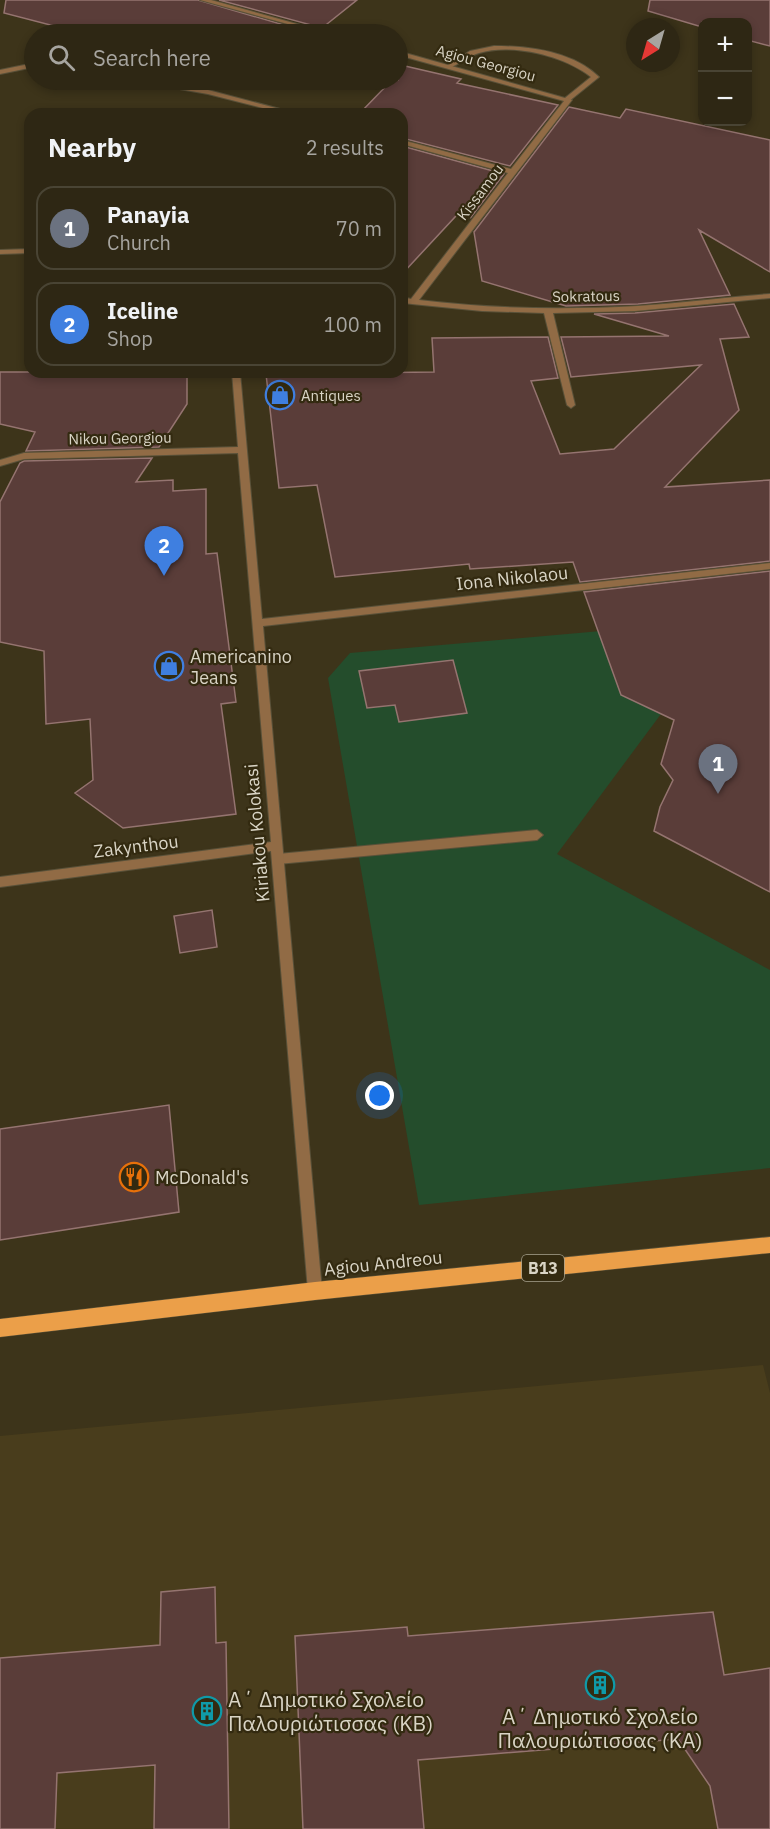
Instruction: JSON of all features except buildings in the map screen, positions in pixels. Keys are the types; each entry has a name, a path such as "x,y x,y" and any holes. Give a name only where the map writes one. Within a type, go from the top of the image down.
{"main road":[{"name":"Agiou Andreou","path":"0,1328 315,1291 770,1245"}],"street":[{"path":"203,0 293,24"},
{"name":"Kissamou","path":"414,301 568,100 595,77 576,63 540,53 502,47 478,50 448,67"},
{"name":"Agiou Georgiou","path":"408,56 568,100"},
{"path":"0,72 24,67"},
{"path":"195,90 271,108"},
{"path":"408,144 512,172"},
{"path":"0,252 24,251"},
{"name":"Sokratous","path":"408,300 548,310 616,309 770,296"},
{"path":"548,310 571,405"},
{"name":"Kiriakou Kolokasi","path":"236,378 315,1291"},
{"name":"Nikou Georgiou","path":"0,463 24,456 242,450"},
{"name":"Iona Nikolaou","path":"257,623 770,566"},
{"path":"278,859 537,835"},
{"name":"Zakynthou","path":"0,882 277,846"}],"shaded area":[{"path":"763,1365 770,1393 770,1829 0,1829 0,1436"}],"green space":[{"path":"669,625 687,679 557,854 770,970 770,1168 419,1205 328,678 350,653"}],"place":[{"name":"Antiques","path":"280,395"},
{"name":"Iceline","path":"164,576"},
{"name":"Americanino Jeans","path":"169,666"},
{"name":"Panayia","path":"718,794"},
{"name":"McDonald's","path":"134,1177"},
{"name":"Α΄ Δημοτικό Σχολείο Παλουριώτισσας (ΚΑ)","path":"600,1685"},
{"name":"Α΄ Δημοτικό Σχολείο Παλουριώτισσας (ΚΒ)","path":"207,1711"}]}
